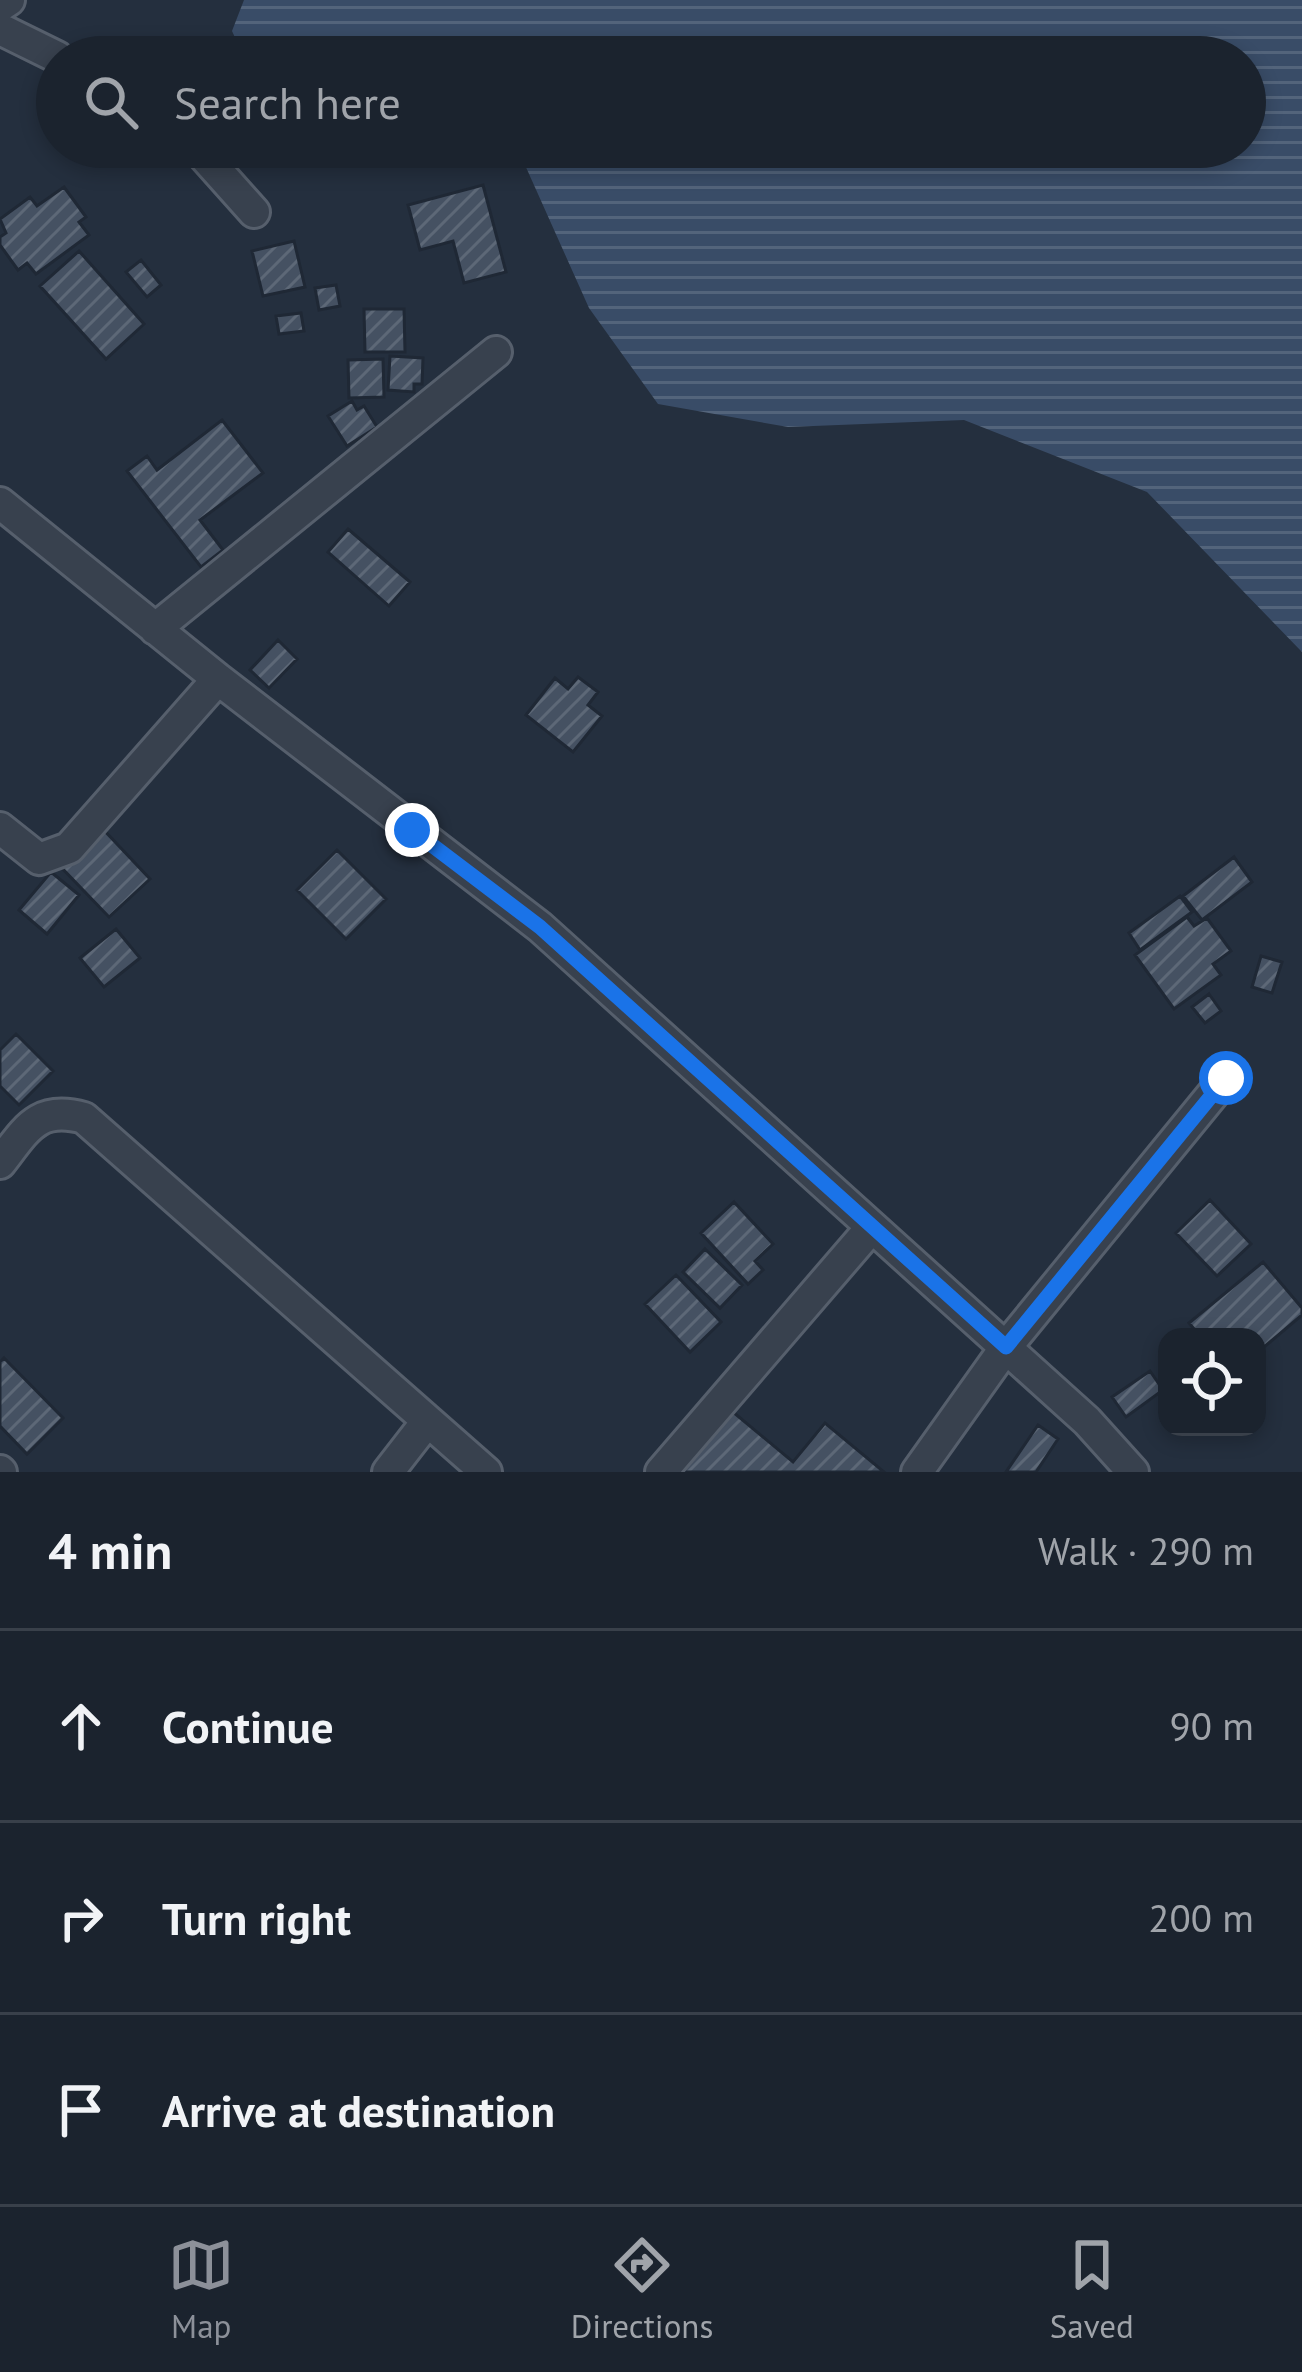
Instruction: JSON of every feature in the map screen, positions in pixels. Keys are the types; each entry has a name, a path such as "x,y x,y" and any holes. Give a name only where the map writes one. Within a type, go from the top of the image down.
{"street":[{"path":"0,6 9,0"},
{"path":"0,29 36,47"},
{"path":"215,168 254,212"},
{"path":"155,629 496,352"},
{"path":"0,503 218,679 540,927 1088,1421 1133,1472"},
{"path":"0,828 39,859 69,848 218,679"},
{"path":"917,1472 1006,1347 1226,1078"},
{"path":"0,1163 32,1122 61,1112 84,1118 486,1472"},
{"path":"661,1472 872,1227"},
{"path":"388,1472 426,1423"}],"water":[{"path":"244,0 1302,0 1302,652 1147,492 964,420 788,427 658,404 589,308 526,168 1266,168 1266,36 234,36"}],"building":[{"path":"483,185 506,272 464,283 453,241 420,250 408,205"},
{"path":"64,187 86,217 79,222 89,235 36,274 27,263 18,270 0,245 6,233 0,219 30,197 37,206"},
{"path":"294,241 305,287 263,296 252,251"},
{"path":"79,251 144,324 106,359 40,286"},
{"path":"141,260 161,285 147,297 126,272"},
{"path":"336,285 340,306 319,310 315,288"},
{"path":"364,309 404,309 405,352 365,352"},
{"path":"301,313 304,331 279,334 276,316"},
{"path":"390,356 423,358 422,384 414,384 414,392 388,390"},
{"path":"383,359 384,397 349,398 348,360"},
{"path":"352,401 357,410 364,406 377,427 347,446 328,416"},
{"path":"222,420 263,473 200,520 223,550 201,567 127,471 147,456 157,470"},
{"path":"348,529 410,582 389,606 328,552"},
{"path":"278,640 297,659 269,688 250,670"},
{"path":"578,677 598,692 588,705 602,716 573,752 526,715 555,678 568,689"},
{"path":"100,826 150,879 109,917 59,865"},
{"path":"337,850 386,899 346,939 297,890"},
{"path":"1234,857 1252,882 1202,920 1183,896"},
{"path":"51,872 79,895 47,934 19,910"},
{"path":"1180,896 1192,912 1140,950 1129,933"},
{"path":"1187,917 1194,926 1207,918 1231,951 1213,964 1221,975 1174,1009 1135,955"},
{"path":"116,929 140,958 104,987 80,958"},
{"path":"1261,956 1282,962 1272,993 1252,987"},
{"path":"1209,994 1221,1011 1205,1023 1192,1007"},
{"path":"16,1034 53,1071 19,1105 0,1086 0,1050"},
{"path":"1210,1200 1251,1244 1217,1276 1176,1233"},
{"path":"734,1202 773,1244 755,1261 763,1270 748,1284 701,1233"},
{"path":"705,1249 742,1285 720,1308 683,1272"},
{"path":"1263,1262 1302,1308 1302,1315 1266,1345 1266,1328 1193,1328 1189,1323"},
{"path":"676,1275 721,1322 690,1352 645,1304"},
{"path":"4,1358 63,1418 27,1454 0,1426 0,1362"},
{"path":"1150,1371 1158,1383 1158,1394 1126,1417 1112,1397"},
{"path":"727,1407 793,1462 825,1423 884,1472 682,1472 677,1468"},
{"path":"1038,1425 1058,1439 1036,1472 1006,1472"}],"route":[{"path":"412,830 540,927 1006,1347 1226,1078"}]}
